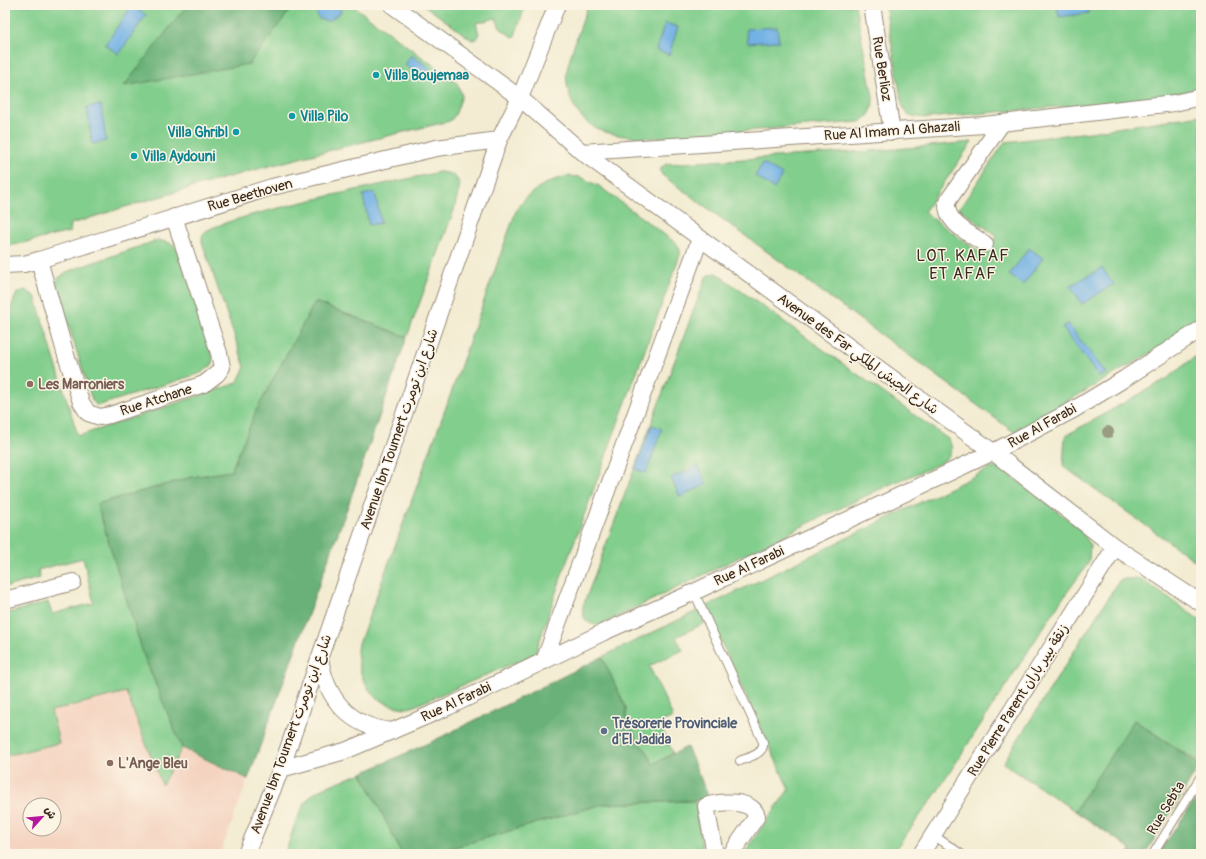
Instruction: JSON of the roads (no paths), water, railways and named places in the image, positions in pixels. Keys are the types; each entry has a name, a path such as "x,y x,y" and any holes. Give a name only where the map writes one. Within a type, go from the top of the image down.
{"street":[{"name":"Avenue des Far شارع الجيش الملكي","path":"392,5 520,98 582,152 993,452 1115,547 1201,603"},
{"name":"Avenue Ibn Toumert شارع ابن تومرت","path":"246,854 281,769 500,140 520,98 557,5"},
{"name":"Rue Berlioz","path":"872,5 892,132"},
{"name":"Rue Al Imam Al Ghazali","path":"582,152 892,132 1002,123 1174,104 1201,97"},
{"path":"985,244 950,220 946,210 947,202 1002,123"},
{"name":"Rue Beethoven","path":"5,265 39,260 267,189 436,148 500,140"},
{"name":"Rue Atchane","path":"39,260 64,352 81,402 88,413 100,417 110,415 204,384 217,374 222,367 219,353 174,217"},
{"path":"544,661 700,239"},
{"name":"Rue Al Farabi","path":"281,769 345,751 448,707 993,452 1118,383 1201,329"},
{"name":"Rue Pierre Parent زنقة بيير باران","path":"921,854 1115,547"},
{"path":"5,600 73,582"},
{"path":"320,657 327,686 335,699 348,713 364,724 375,729 392,731"},
{"path":"715,854 706,806 712,804 729,803 749,806 755,811 757,816 731,854"}],"lane":[{"path":"694,592 763,742 761,751 740,761"},
{"name":"Rue Sebta","path":"1153,854 1201,776"},
{"path":"933,835 956,853"}],"water":[{"path":"132,5 146,15 119,54 105,45"},
{"path":"313,5 339,5 341,12 329,21 319,19"},
{"path":"1057,5 1088,5 1089,13 1059,17"},
{"path":"665,23 678,27 669,55 656,50"},
{"path":"777,27 779,41 748,43 746,29"},
{"path":"411,55 430,68 423,78 405,65"},
{"path":"101,105 106,141 92,144 87,107"},
{"path":"763,163 782,175 774,189 755,176"},
{"path":"375,192 381,223 369,225 363,195"},
{"path":"1029,248 1043,258 1023,285 1009,275"},
{"path":"1102,268 1114,284 1082,304 1070,286"},
{"path":"1068,324 1106,373 1099,377 1062,327"},
{"path":"652,425 662,429 646,473 635,469"},
{"path":"698,466 707,484 680,497 671,478"}],"place":[{"name":"Villa Boujemaa","path":"376,75"},
{"name":"Villa Pilo","path":"292,116"},
{"name":"Villa Ghribl","path":"236,132"},
{"name":"Villa Aydouni","path":"134,156"},
{"name":"Les Marroniers","path":"30,384"},
{"name":"Trésorerie Provinciale d'El Jadida","path":"604,731"},
{"name":"L'Ange Bleu","path":"110,763"}],"district":[{"name":"LOT. KAFAF ET AFAF","path":"963,265"}]}
